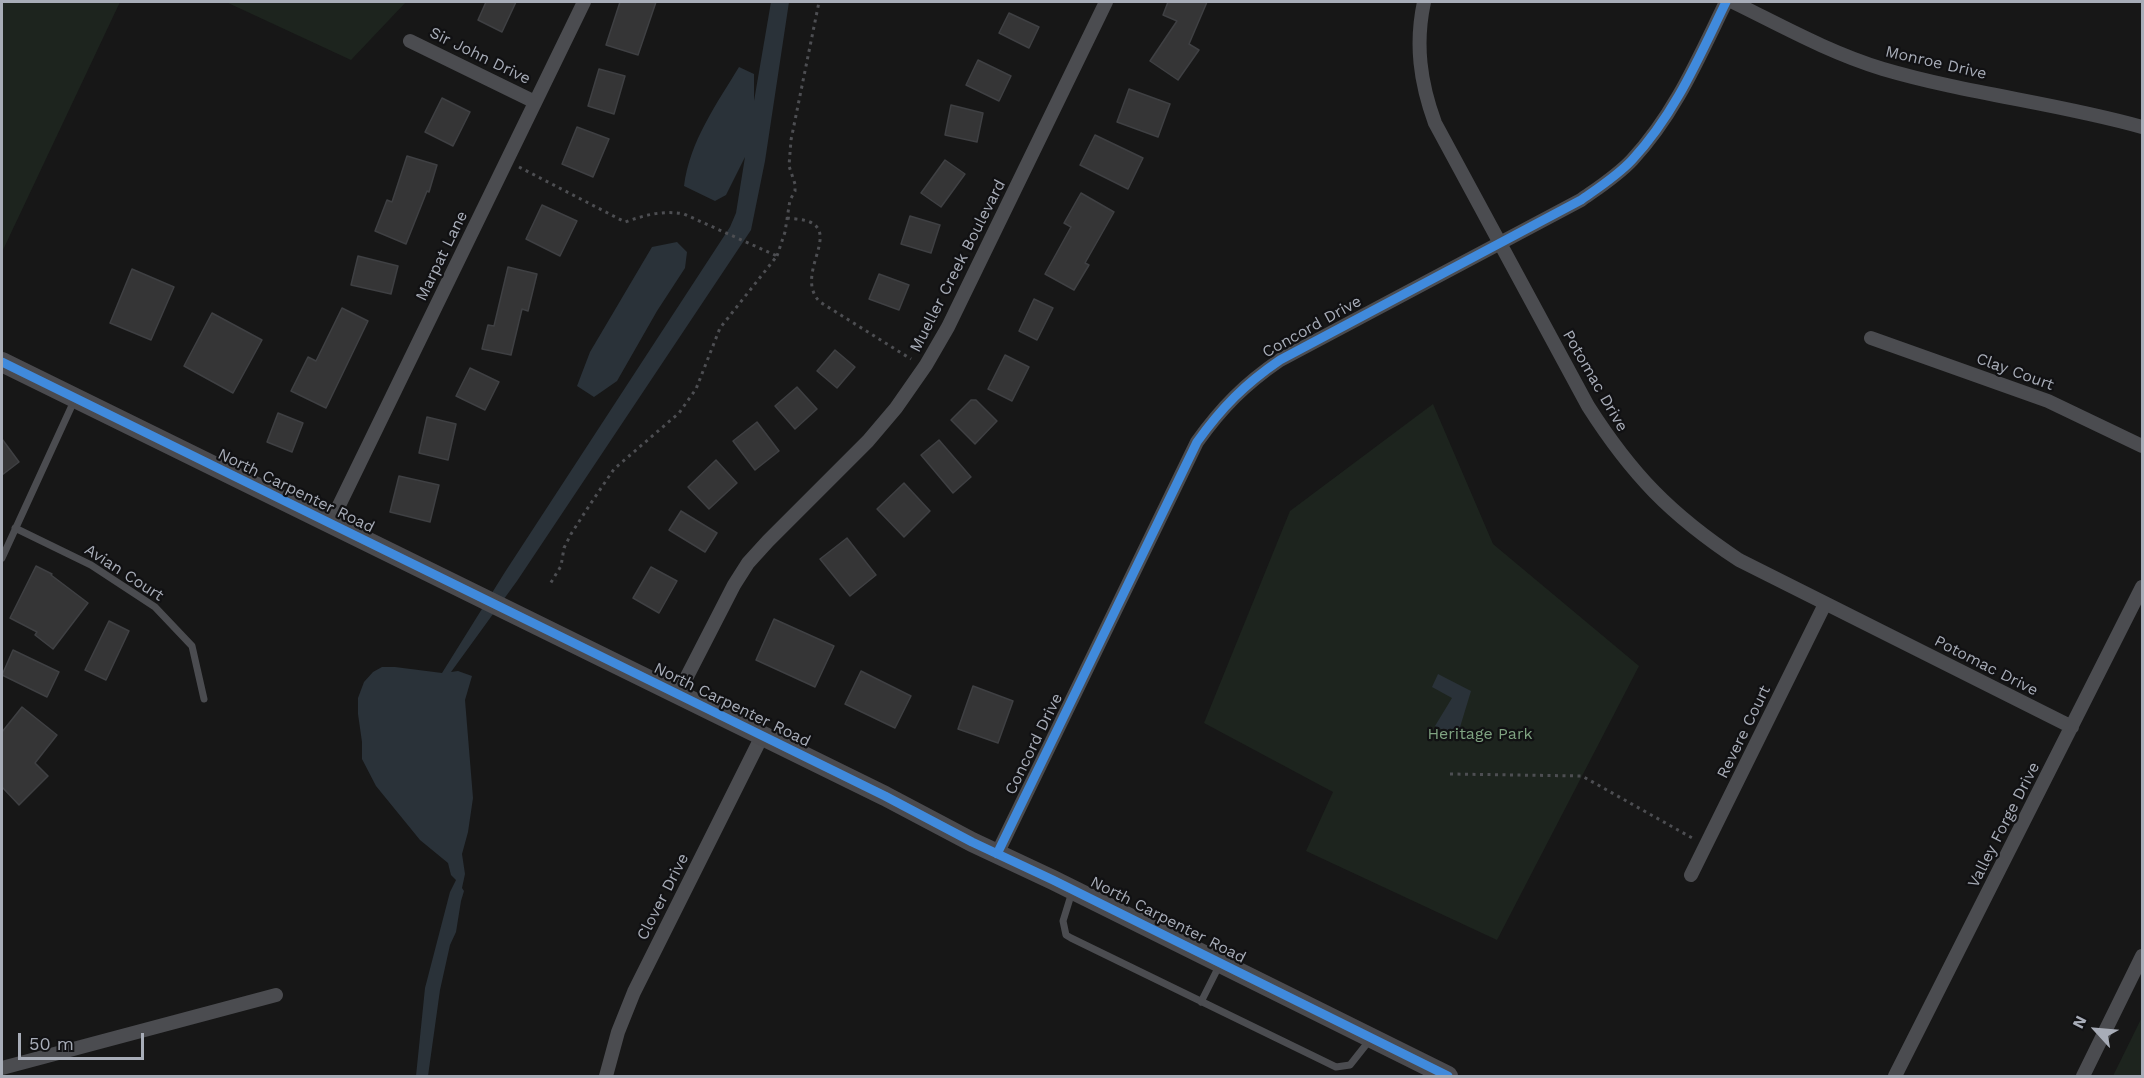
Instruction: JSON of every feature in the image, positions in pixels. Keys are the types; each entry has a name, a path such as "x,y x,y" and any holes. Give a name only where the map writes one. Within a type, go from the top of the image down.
{"street":[{"name":"Marpat Lane","path":"330,525 584,2"},
{"name":"Mueller Creek Boulevard","path":"678,694 734,585 748,564 868,441 925,368 948,327 1105,2"},
{"name":"Potomac Drive","path":"1424,2 1419,21 1420,73 1435,123 1588,406 1612,444 1641,479 1673,511 1702,535 1739,560 2072,727"},
{"name":"Concord Drive","path":"997,854 1197,442 1216,415 1256,375 1280,360 1581,200 1608,181 1630,162 1653,136 1672,109 1726,2"},
{"name":"Monroe Drive","path":"1732,2 1835,52 1883,69 2102,116 2142,128"},
{"name":"Sir John Drive","path":"410,41 535,102"},
{"name":"Clay Court","path":"1871,338 2048,400 2142,446"},
{"name":"North Carpenter Road","path":"2,362 885,796 997,854 1072,889 1448,1077"},
{"name":"Valley Forge Drive","path":"1895,1077 2142,587"},
{"name":"Revere Court","path":"1691,875 1825,604"},
{"name":"Clover Drive","path":"606,1077 618,1032 634,992 762,736"},
{"path":"2083,1077 2142,956"},
{"path":"2,1068 276,995"}],"lane":[{"path":"2,558 75,398"},
{"name":"Avian Court","path":"15,528 91,566 155,607 192,646 204,699"},
{"path":"1072,889 1063,921 1066,935 1336,1067 1350,1065 1371,1038"},
{"path":"1201,1002 1221,963"}],"path":[{"path":"550,584 561,566 564,548 570,534 595,496 614,469 679,413 696,388 720,328 780,251 790,200 795,191 789,166 791,140 819,2"},
{"path":"507,160 625,222 651,214 670,212 684,214 777,256"},
{"path":"787,218 811,222 818,228 821,236 812,270 813,295 820,302 925,368"},
{"path":"1450,774 1582,776 1706,845"}],"green space":[{"path":"2,2 120,2 2,252"},
{"path":"226,2 406,2 351,60"},
{"name":"Heritage Park","path":"1433,404 1493,544 1639,666 1497,940 1306,851 1333,792 1204,723 1290,511"},
{"path":"2142,1017 2142,1076 2113,1076"}],"shaded area":[{"path":"771,2 789,2 765,161 751,230 517,581 451,672 458,671 472,676 465,700 473,798 462,854 465,874 462,888 464,891 456,932 450,945 440,990 428,1076 416,1076 425,988 450,892 456,880 451,875 448,863 420,840 376,786 362,759 358,698 364,682 373,672 382,667 442,673 505,572 730,227 736,213 745,157 726,195 715,201 684,186 698,139 713,109 739,67 754,74 754,101"},
{"path":"677,242 687,252 685,268 657,311 617,381 594,397 577,386 590,352 652,247"},
{"path":"1438,674 1471,691 1457,737 1435,726 1452,698 1432,687"}],"building":[{"path":"486,2 516,2 502,32 478,20"},
{"path":"620,2 656,2 638,55 606,45"},
{"path":"1168,2 1207,2 1189,44 1199,50 1178,80 1150,61 1177,21 1163,15"},
{"path":"1009,13 1039,27 1029,48 999,33"},
{"path":"978,60 1011,76 999,101 966,85"},
{"path":"599,69 625,76 614,114 588,106"},
{"path":"1129,89 1170,104 1158,137 1117,122"},
{"path":"442,98 470,112 453,146 425,132"},
{"path":"951,105 983,113 977,142 945,135"},
{"path":"577,127 609,139 593,177 562,164"},
{"path":"1095,135 1143,158 1128,189 1080,165"},
{"path":"407,156 437,165 429,192 427,191 406,244 375,231 387,200 392,202"},
{"path":"945,160 965,174 941,207 921,193"},
{"path":"1081,193 1114,212 1085,263 1089,265 1074,290 1045,274 1071,227 1064,223"},
{"path":"542,205 577,221 560,256 526,239"},
{"path":"910,216 940,225 931,253 901,244"},
{"path":"358,256 398,266 391,294 351,285"},
{"path":"508,267 537,274 528,311 522,309 511,355 482,349 488,325 494,326"},
{"path":"132,269 174,287 151,340 110,323"},
{"path":"879,274 909,285 899,310 869,299"},
{"path":"1034,299 1053,308 1037,340 1019,331"},
{"path":"342,308 368,321 326,408 291,391 308,357 316,361"},
{"path":"212,313 262,340 233,393 184,366"},
{"path":"835,350 855,367 837,388 817,371"},
{"path":"1005,355 1029,367 1012,401 988,389"},
{"path":"470,368 499,382 485,410 456,396"},
{"path":"797,387 817,409 795,429 775,406"},
{"path":"971,400 976,400 997,421 975,444 951,420"},
{"path":"278,413 303,423 292,452 267,442"},
{"path":"427,417 456,424 448,460 419,453"},
{"path":"757,422 779,451 755,470 733,441"},
{"path":"2,439 19,462 2,475"},
{"path":"939,440 971,477 953,493 921,455"},
{"path":"716,460 737,483 709,509 688,487"},
{"path":"399,476 439,485 430,522 390,512"},
{"path":"904,483 930,511 904,537 877,509"},
{"path":"681,511 717,533 705,552 669,530"},
{"path":"847,538 876,575 850,596 820,559"},
{"path":"36,566 52,574 88,603 53,649 35,635 37,632 10,618"},
{"path":"651,567 677,581 659,613 633,598"},
{"path":"774,619 834,646 815,687 756,660"},
{"path":"109,621 129,631 106,680 85,670"},
{"path":"13,650 59,672 47,697 2,675"},
{"path":"861,671 911,696 895,728 845,704"},
{"path":"973,686 1013,701 998,743 958,729"},
{"path":"22,707 57,735 35,763 48,776 19,805 2,787 2,732"}],"cycle path":[{"path":"997,854 1197,442 1216,418 1245,387 1280,360 1581,200 1614,177 1647,142 1674,104 1726,2"},
{"path":"2,362 1448,1076"}]}
